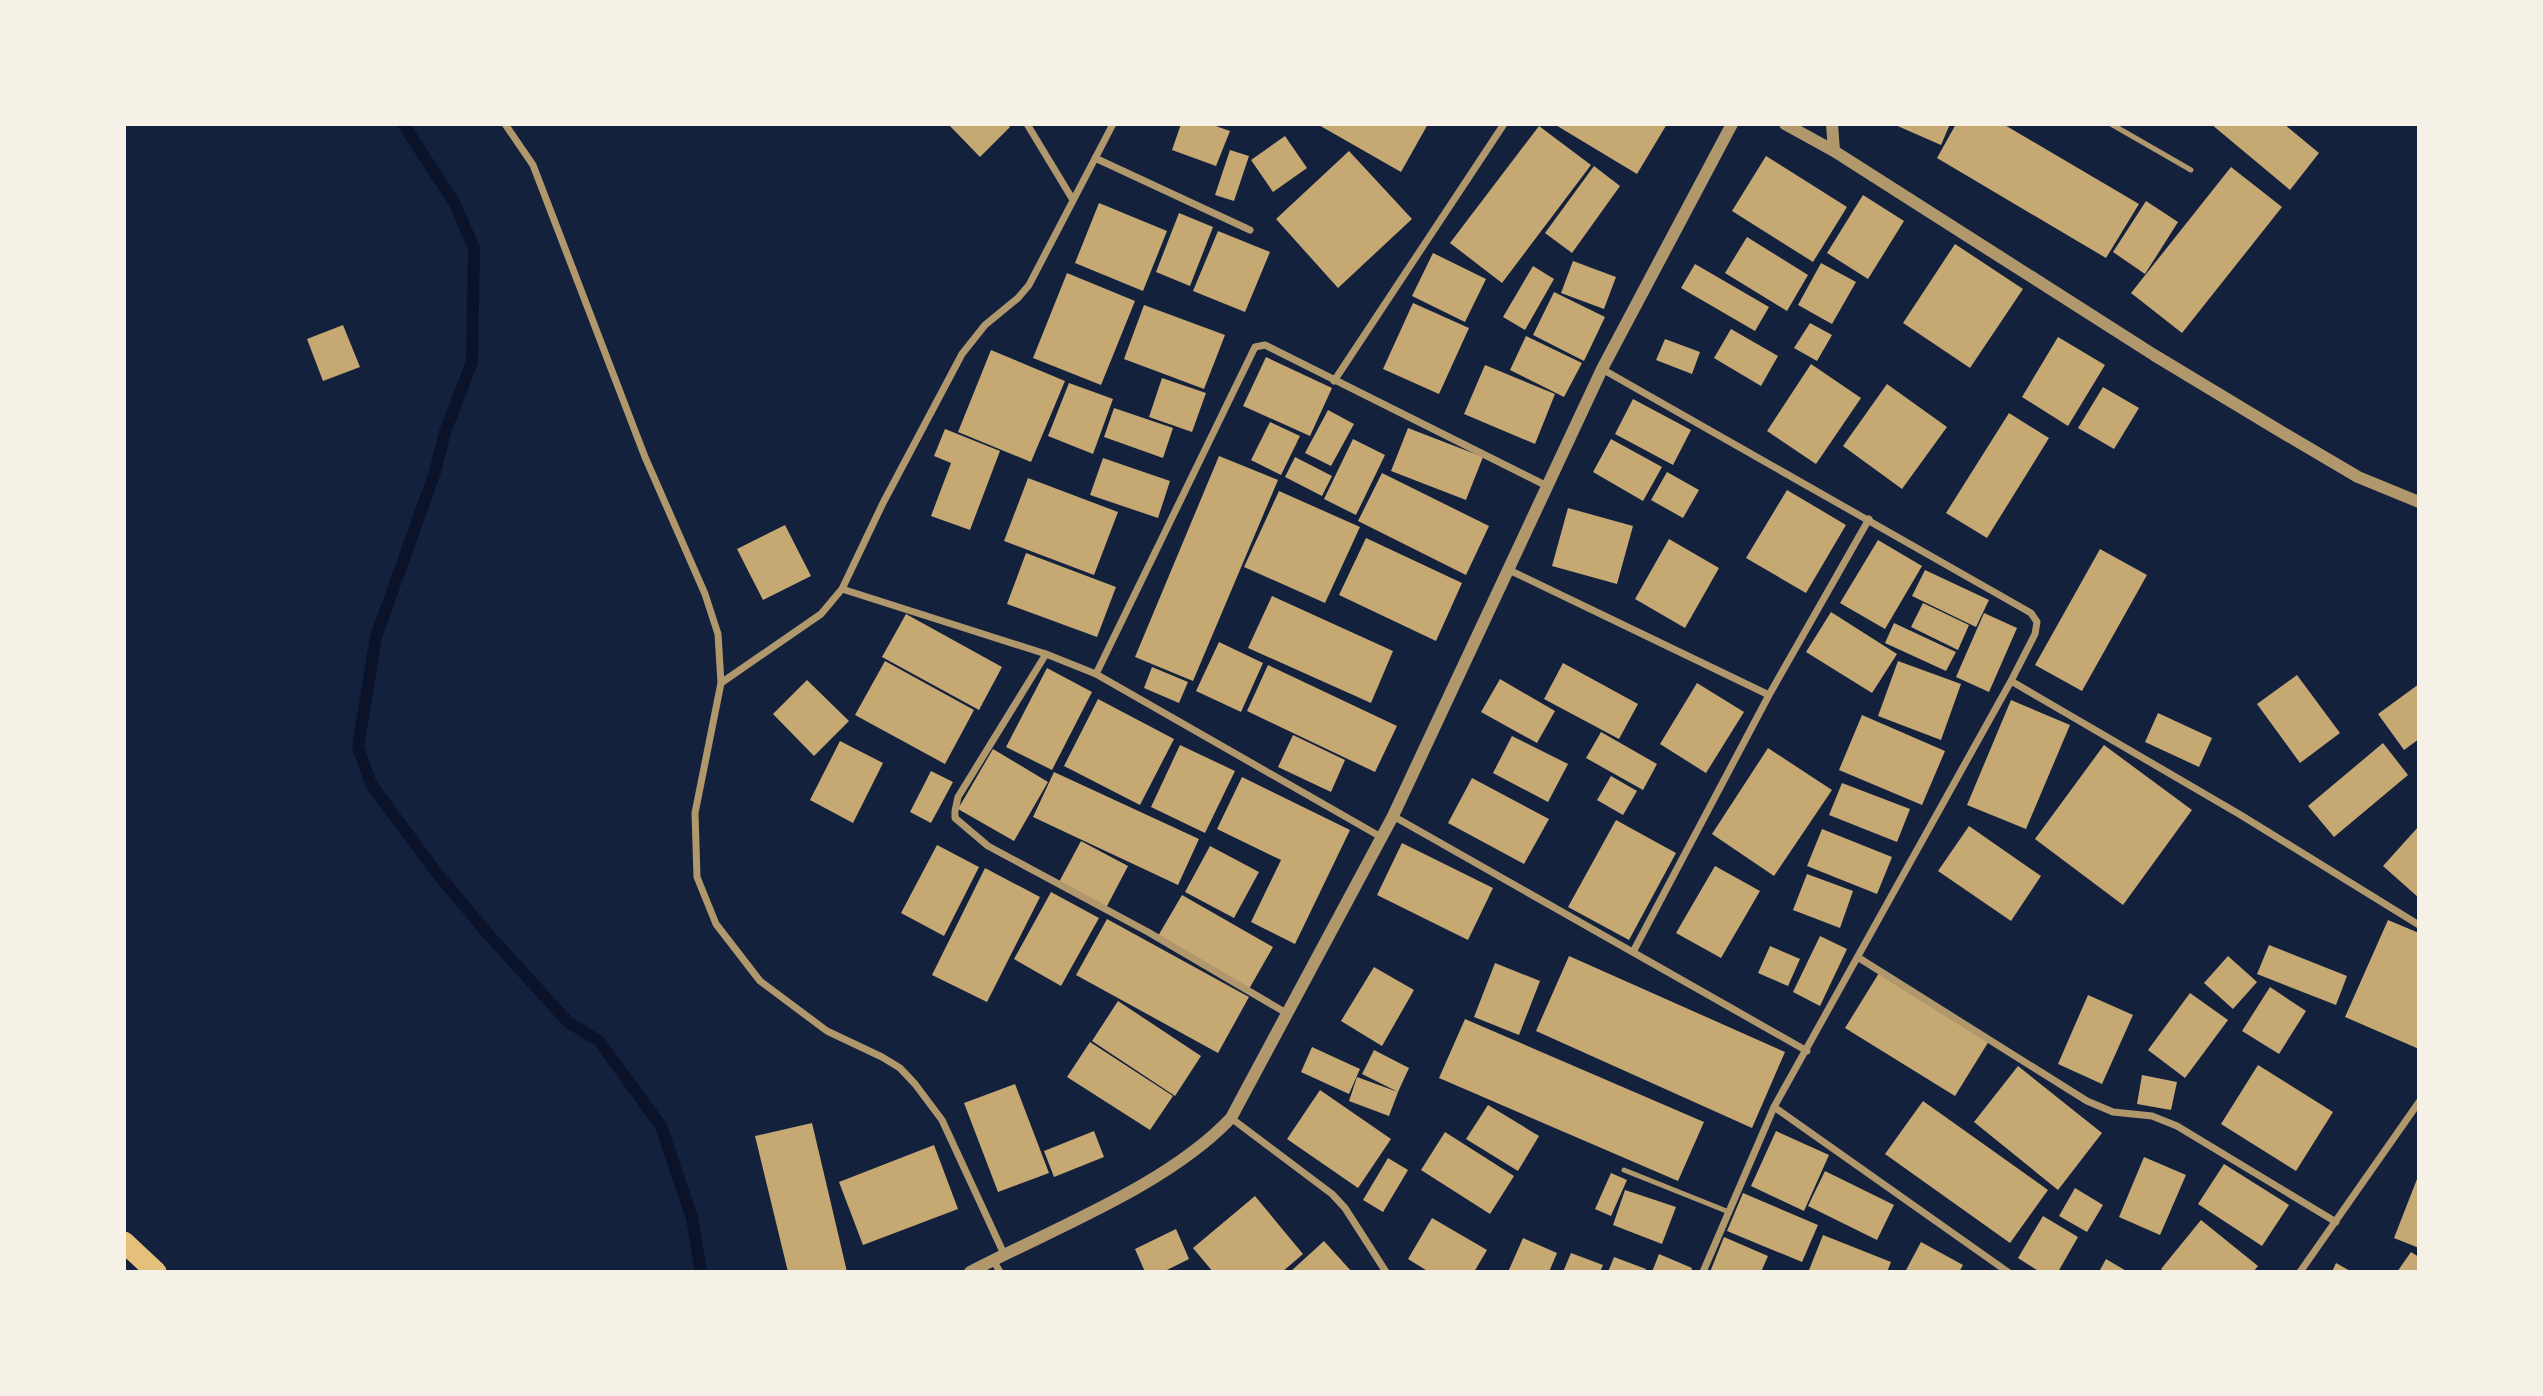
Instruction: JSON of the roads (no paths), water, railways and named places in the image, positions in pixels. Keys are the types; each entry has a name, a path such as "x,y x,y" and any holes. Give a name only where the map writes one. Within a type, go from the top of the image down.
{"highway":[{"path":"124,1242 156,1272"}],"street":[{"path":"505,124 533,165 645,457 705,594 718,635 721,683 695,813 696,877 716,924 760,981 827,1031 900,1068 915,1084 942,1120 998,1257 1000,1272"},
{"path":"1027,124 1073,200"},
{"path":"721,683 821,614 842,589 883,503 962,354 985,325 1029,285 1113,124"},
{"path":"1334,381 1504,124"},
{"path":"970,1272 1129,1192 1195,1150 1214,1136 1231,1118 1393,816 1602,369 1732,124"},
{"path":"1785,124 1834,151 2154,355 2285,434 2358,477 2419,502"},
{"path":"1832,124 1834,151"},
{"path":"1095,158 1250,230"},
{"path":"1096,674 1255,347 1265,345 1547,486"},
{"path":"1602,369 2031,613 2037,622 2035,634 2011,681 1774,1107 1703,1272"},
{"path":"1633,952 1769,695 1869,519"},
{"path":"1509,570 1769,695"},
{"path":"842,589 1046,654 1096,674 1381,837"},
{"path":"1046,654 958,797 955,818 988,846 1148,932 1288,1014"},
{"path":"2011,681 2239,814 2419,925"},
{"path":"1393,816 1807,1051"},
{"path":"1859,958 2087,1101 2113,1112 2152,1116 2177,1126 2336,1222"},
{"path":"2300,1272 2419,1102"},
{"path":"1774,1107 2008,1272"},
{"path":"1231,1118 1332,1195 1345,1208 1386,1272"}],"lane":[{"path":"2112,124 2191,170"},
{"path":"1624,1170 1729,1212"}],"waterway":[{"path":"403,124 454,202 474,248 472,362 445,432 435,472 376,637 358,747 371,784 436,872 568,1022 599,1041 661,1126 692,1218 701,1272"}]}
